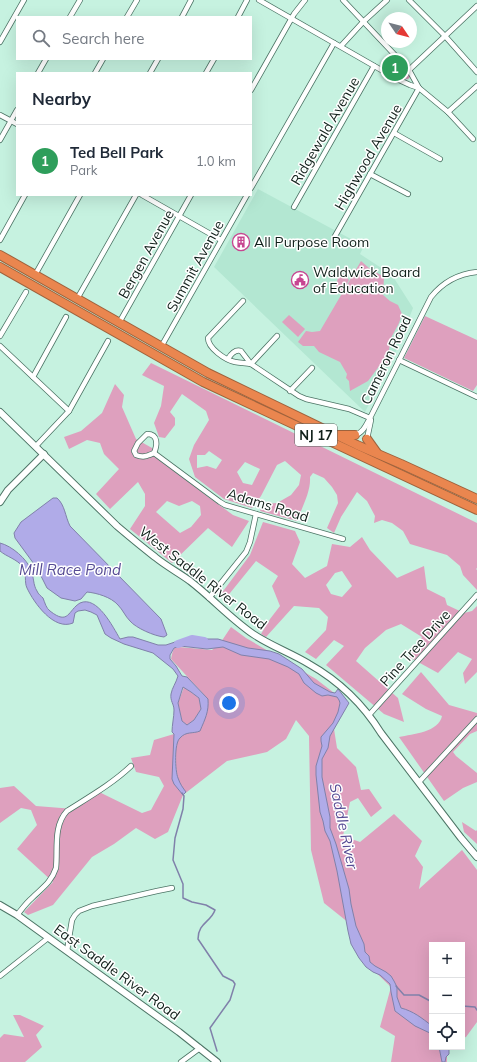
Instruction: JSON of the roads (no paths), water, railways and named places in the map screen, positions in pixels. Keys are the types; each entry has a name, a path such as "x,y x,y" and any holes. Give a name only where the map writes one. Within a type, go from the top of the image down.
{"highway":[{"name":"NJ 17","path":"0,255 208,374 477,499"},
{"name":"NJ 17","path":"0,267 203,382 477,510"},
{"path":"337,435 355,434"},
{"path":"367,439 378,454"}],"main road":[{"name":"West Saddle River Road","path":"0,412 136,542 165,565 190,581 234,620 255,635 310,664 329,677 349,694 369,715 460,838 477,858"},
{"path":"0,502 8,490 44,454"},
{"name":"East Saddle River Road","path":"0,905 17,915 67,951 217,1062"}],"street":[{"path":"0,42 24,0"},
{"path":"71,16 80,0"},
{"path":"128,16 137,0"},
{"path":"183,16 191,0"},
{"path":"239,16 247,0"},
{"path":"259,0 397,79 419,88 448,112 473,138"},
{"path":"252,88 292,18 305,0"},
{"path":"343,0 409,70 419,88"},
{"path":"341,46 363,22 387,0"},
{"path":"409,0 477,72"},
{"path":"409,70 477,6"},
{"path":"252,186 334,43"},
{"path":"39,72 45,60"},
{"path":"96,72 102,60"},
{"path":"151,72 157,60"},
{"path":"207,72 213,60"},
{"name":"Ridgewald Avenue","path":"294,207 374,66"},
{"path":"448,112 477,86"},
{"name":"Highwood Avenue","path":"335,236 419,88"},
{"path":"0,140 16,112"},
{"path":"0,115 16,124"},
{"path":"394,133 440,159"},
{"path":"370,174 408,194"},
{"path":"0,240 24,196"},
{"path":"35,275 79,196"},
{"path":"77,299 135,196"},
{"path":"144,196 221,240"},
{"name":"Bergen Avenue","path":"119,323 191,196"},
{"name":"Summit Avenue","path":"161,347 246,196"},
{"name":"Cameron Road","path":"355,434 362,432 370,418 427,303 436,290 455,277 477,272"},
{"path":"0,336 26,292"},
{"path":"243,301 213,332 208,338 208,342 215,351 228,359 234,362 251,364"},
{"path":"33,377 66,317"},
{"path":"251,364 277,336"},
{"path":"36,446 69,411 108,341"},
{"path":"0,346 69,411"},
{"path":"228,359 232,353 239,350 246,356 251,364 299,396 349,409 370,418"},
{"path":"399,360 477,397"},
{"path":"290,390 312,368"},
{"name":"Cameron Road","path":"367,439 371,420 370,418"},
{"path":"147,434 151,434 156,441 154,453 145,457 140,457 136,455 134,451 138,443 147,434"},
{"name":"Adams Road","path":"154,453 225,505 343,539"},
{"path":"209,598 246,552 250,542 256,514"},
{"name":"Pine Tree Drive","path":"369,715 477,595"},
{"path":"419,782 477,718"},
{"path":"17,915 47,884 54,874 56,868 58,830 60,820 63,815 67,811 102,790 131,766"},
{"path":"67,951 72,920 79,911 92,906 172,888"},
{"path":"0,976 48,938"},
{"path":"181,1062 200,1048"}],"water":[{"name":"Mill Race Pond","path":"53,498 57,498 62,504 70,526 161,619 167,635 164,637 155,635 136,626 128,619 115,602 104,596 87,592 81,599 75,601 61,598 47,588 34,564 15,538 14,533 21,522"},
{"path":"0,543 14,550 23,557 33,575 37,592 43,598 50,611 56,615 65,617 80,603 86,602 98,608 104,614 120,639 133,637 158,645 166,645 181,640 218,639 248,648 270,651 279,654 302,669 314,683 330,692 335,693 338,689 349,703 330,736 328,748 322,759 322,777 330,817 330,828 349,889 356,926 364,944 365,952 369,956 370,962 391,976 397,987 397,997 401,1008 413,1013 429,1024 429,1033 415,1026 395,1011 390,984 380,975 366,967 351,944 330,841 325,831 320,812 316,775 316,766 322,746 321,737 333,723 338,712 340,703 337,697 328,695 322,696 316,693 304,683 299,674 288,667 269,659 241,655 223,647 207,649 180,646 174,648 170,655 170,659 182,676 187,677 208,699 207,712 200,731 182,736 178,741 176,770 179,780 186,792 183,795 172,779 174,734 172,732 174,710 171,694 178,676 173,669 153,653 124,644 105,634 97,615 91,612 85,610 78,611 75,613 73,623 59,623 52,619 40,608 30,594 26,586 23,567 18,562 0,551","holes":["183,687 199,698 201,709 194,720 187,725 182,721 178,703"]},
{"path":"440,1050 449,1050 449,1054 446,1057 445,1062 442,1062"}],"waterway":[{"name":"Saddle River","path":"178,644 192,639 204,641"},
{"path":"182,793 184,796 183,809 175,838 173,860 183,884 183,898 192,902 206,905 215,910 200,929 198,939 223,976 233,981 235,984 230,1000 210,1028 217,1051"},
{"path":"396,986 404,995 419,995 429,1000"},
{"path":"465,1006 475,1007 477,1010"}],"place":[{"name":"Ted Bell Park","path":"395,68"},
{"name":"All Purpose Room","path":"241,242"},
{"name":"Waldwick Board of Education","path":"300,280"}]}
